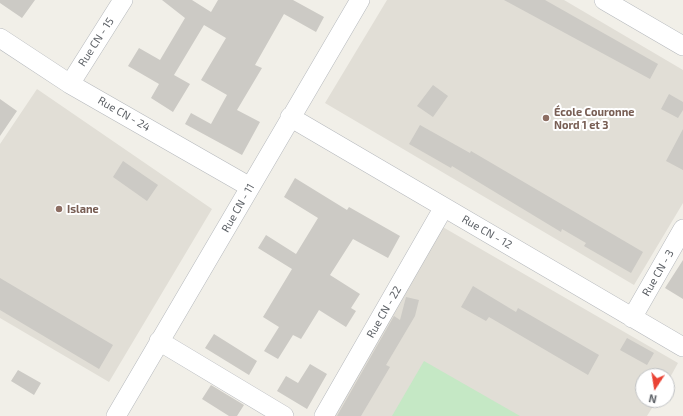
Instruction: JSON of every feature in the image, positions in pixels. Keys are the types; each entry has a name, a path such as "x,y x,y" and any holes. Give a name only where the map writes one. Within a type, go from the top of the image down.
{"street":[{"name":"Rue CN - 15","path":"70,84 123,0"},
{"name":"Rue CN - 11","path":"116,416 360,0"},
{"path":"612,2 683,46"},
{"name":"Rue CN - 24","path":"0,38 70,84 250,187"},
{"name":"Rue CN - 12","path":"290,117 683,347"},
{"name":"Rue CN - 22","path":"324,416 444,207"},
{"name":"Rue CN - 3","path":"632,318 683,229"},
{"path":"159,341 284,416"}],"shaded area":[{"path":"387,0 564,0 683,70 683,203 634,285 325,103"},
{"path":"37,89 212,209 109,382 0,318 0,144"},
{"path":"441,226 678,363 675,368 635,368 635,408 652,408 647,416 332,416"}],"green space":[{"path":"424,361 520,416 392,416"}],"building":[{"path":"0,0 35,0 22,18 0,3"},
{"path":"162,0 192,0 211,12 218,0 293,0 324,17 316,32 284,14 255,65 262,68 237,110 260,122 242,155 185,124 191,113 211,124 227,95 201,80 226,38 204,25 174,75 190,84 173,112 151,98 159,84 128,66 139,48 160,60 185,18"},
{"path":"504,0 545,0 658,64 650,79"},
{"path":"433,85 448,96 433,117 417,106"},
{"path":"669,94 683,102 683,110 678,118 661,109"},
{"path":"0,99 17,111 0,136"},
{"path":"420,125 470,153 471,151 643,252 631,273 584,246 586,243 562,229 561,232 452,166 451,168 409,144"},
{"path":"683,129 683,170 666,161"},
{"path":"123,161 158,185 147,201 113,177"},
{"path":"295,178 347,210 349,207 400,236 388,258 353,239 330,275 360,294 351,308 356,311 346,327 319,310 301,339 293,335 278,359 264,351 279,327 263,317 292,269 258,248 266,235 296,254 318,218 284,197"},
{"path":"683,260 683,299 665,288"},
{"path":"0,278 113,345 99,369 0,310"},
{"path":"473,286 516,312 518,308 599,355 588,375 489,317 486,321 461,307"},
{"path":"406,297 419,300 415,316 386,365 390,367 361,416 337,416 394,316 400,320"},
{"path":"214,334 257,361 249,375 205,348"},
{"path":"627,338 654,353 647,365 620,350"},
{"path":"310,364 327,374 307,409 277,391 286,376 298,383"},
{"path":"18,370 41,383 34,395 11,381"},
{"path":"211,385 244,405 237,416 229,416 202,399"}],"place":[{"name":"École Couronne Nord 1 et 3","path":"546,118"},
{"name":"Islane","path":"59,209"}]}
